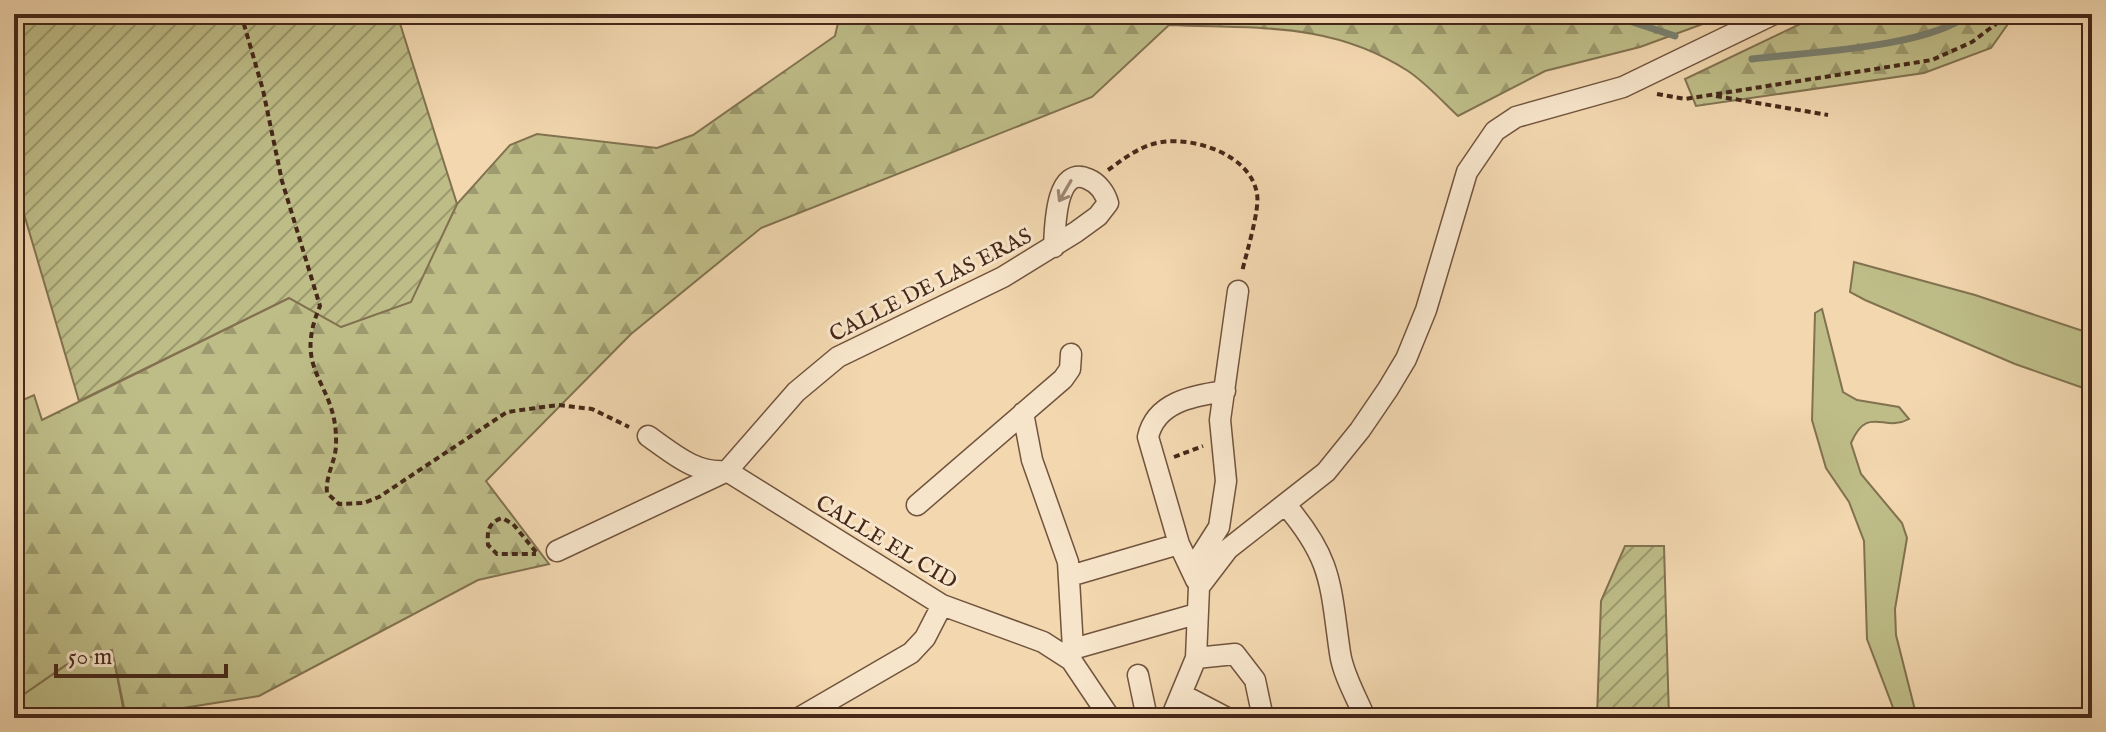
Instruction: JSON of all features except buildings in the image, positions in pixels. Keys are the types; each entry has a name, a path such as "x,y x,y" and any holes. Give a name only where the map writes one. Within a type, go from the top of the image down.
{"street":[{"path":"1199,587 1228,549 1326,472 1346,448 1406,359 1442,263 1467,172 1495,131 1516,117 1623,87 1774,14"},
{"name":"CALLE DE LAS ERAS","path":"547,552 727,471 796,392 838,357 1003,277 1054,247 1098,216 1108,203 1093,181 1081,176 1062,190 1056,211 1054,247"},
{"path":"1171,718 1196,658 1198,560 1219,527 1226,481 1220,440 1238,291"},
{"path":"917,505 1063,379 1070,369 1071,354"},
{"path":"1199,587 1179,544 1148,437 1150,427 1184,397 1225,391"},
{"path":"1023,413 1032,460 1070,576 1072,655 1196,614"},
{"name":"CALLE EL CID","path":"648,436 708,473 727,471 942,605 1072,655 1110,718"},
{"path":"1285,504 1310,534 1327,565 1338,618 1340,656 1365,718"},
{"path":"1070,576 1179,544"},
{"path":"799,718 911,653 925,638 942,605"},
{"path":"1196,658 1235,654 1255,680 1263,718"},
{"path":"1138,675 1147,718"},
{"path":"1183,695 1227,718"}],"path":[{"path":"241,14 263,90 282,181 320,306 309,332 309,356 313,372 331,399 334,415 337,446 326,486 327,493 339,504 364,503 379,497 507,412 558,405 592,409 648,436"},
{"path":"1623,87 1685,99 1932,60 1972,42 2009,14"},
{"path":"1709,95 1828,115"},
{"path":"1093,181 1135,151 1160,142 1184,141 1218,150 1231,158 1246,172 1258,194 1238,291"},
{"path":"1156,463 1220,440"},
{"path":"502,518 547,552 497,554 488,545 487,531 493,522 502,518"}],"green space":[{"path":"14,14 397,14 457,204 411,302 341,327 289,298 79,401 14,180"},
{"path":"840,14 1730,14 1640,47 1545,71 1458,116 1408,71 1350,43 1263,28 1169,25 1092,97 761,228 631,334 486,481 549,564 478,580 259,696 126,717 112,650 66,665 14,701 14,404 34,395 42,420 289,298 341,327 410,302 457,204 510,145 537,134 657,148 693,135 835,36"},
{"path":"1821,14 2015,14 1991,48 1924,73 1696,106 1685,79"},
{"path":"1854,262 1975,295 2092,334 2092,391 2015,364 1850,292"},
{"path":"1822,309 1843,392 1857,400 1899,407 1909,419 1892,423 1870,422 1857,431 1851,443 1861,474 1902,523 1907,538 1895,609 1896,635 1917,718 1897,718 1867,639 1864,541 1849,502 1826,468 1812,420 1815,313"},
{"path":"1625,546 1664,546 1669,718 1597,718 1601,601"},
{"path":"112,649 125,718 14,718 14,701 66,665"}],"waterway":[{"path":"1608,14 1675,36"},
{"path":"1752,59 1897,41 1950,25 1969,14"}]}
